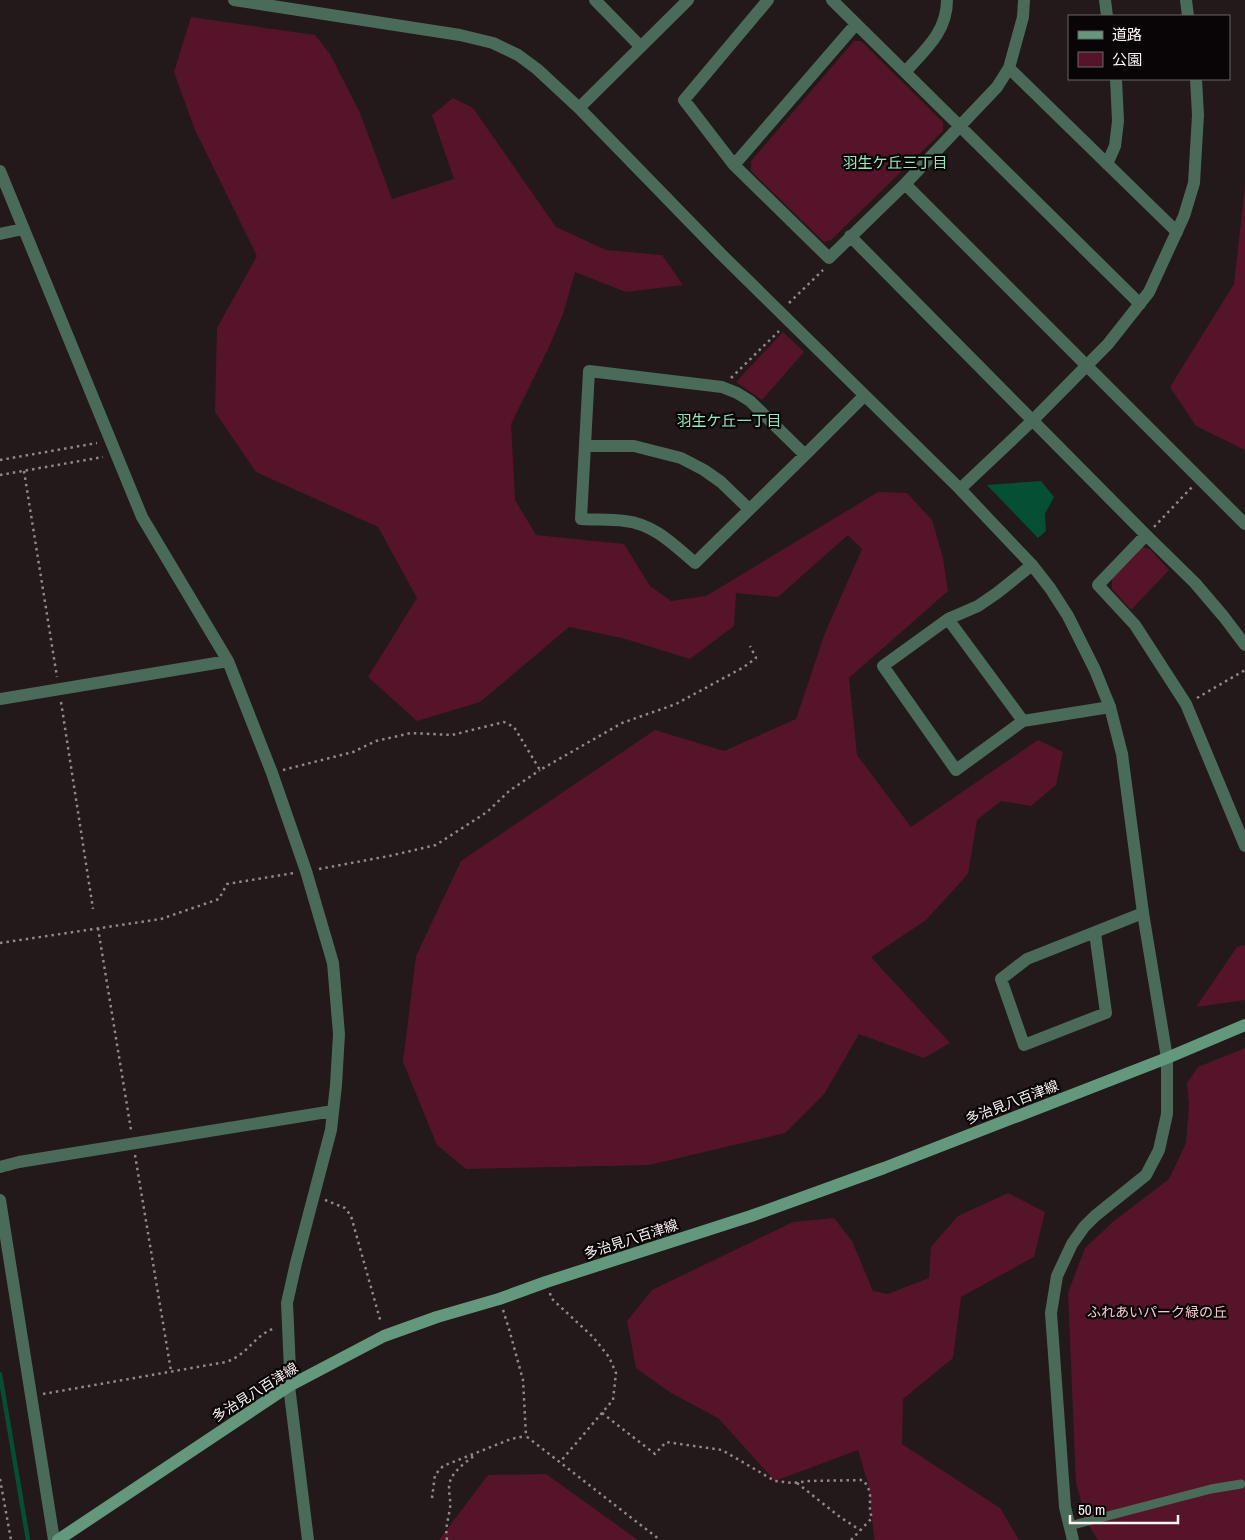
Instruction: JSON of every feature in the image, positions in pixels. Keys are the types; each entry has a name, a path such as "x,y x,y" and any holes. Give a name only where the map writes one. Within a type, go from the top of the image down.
{"main road":[{"name":"多治見八百津線","path":"56,1540 289,1386 384,1336 437,1317 499,1299 751,1216 848,1181 1167,1058 1245,1025"}],"street":[{"path":"234,0 436,30 493,43 518,55 537,69 579,108 721,254 960,489 1032,565 1068,616 1095,670 1110,707 1122,754 1143,913 1167,1058 1167,1114 1159,1150 1146,1175 1084,1227 1064,1258 1055,1284 1051,1313 1065,1507 1072,1540"},
{"path":"595,0 640,46"},
{"path":"579,108 688,0"},
{"path":"768,0 684,100 734,165 829,258 905,184 997,87 1009,68 1023,17 1024,0"},
{"path":"832,0 1140,304"},
{"path":"905,72 937,37 944,20 947,0"},
{"path":"1105,0 1107,15"},
{"path":"1186,0 1188,15"},
{"path":"734,165 856,24"},
{"path":"1009,68 1177,232"},
{"path":"1107,164 1116,146 1118,121 1116,80"},
{"path":"960,489 1033,420 1108,344 1149,292 1184,216 1194,183 1198,115 1196,80"},
{"path":"0,171 142,517 228,661 272,774 306,871 333,963 339,1034 331,1130 287,1303 289,1386 308,1540"},
{"path":"905,184 1245,524"},
{"path":"0,234 23,229"},
{"path":"850,236 1195,583 1245,645"},
{"path":"805,454 750,401 722,387 589,371 581,519 626,521 644,526 670,541 695,564 864,396"},
{"path":"586,446 634,446 681,458 721,482 749,509"},
{"path":"1146,535 1098,584 1135,625 1186,704 1245,846"},
{"path":"1032,565 978,606 948,619 883,666 956,770 1023,721 1110,707"},
{"path":"948,619 1023,721"},
{"path":"0,699 228,661"},
{"path":"1095,933 1106,1013 1024,1045 1001,979 1026,958 1143,913"},
{"path":"0,1166 333,1110"},
{"path":"0,1200 56,1540"}],"lane":[{"path":"1069,1526 1211,1489 1241,1484"}],"path":[{"path":"722,387 827,266 829,258"},
{"path":"0,460 93,445 110,438"},
{"path":"0,475 117,455"},
{"path":"1146,535 1200,478"},
{"path":"0,943 161,919 219,899 228,884 389,856 436,845 487,812 509,791 540,770 622,723 676,704 744,667 756,658 750,646"},
{"path":"1186,704 1245,670"},
{"path":"272,774 353,752 376,741 411,733 452,735 504,722 514,728 540,770"},
{"path":"313,1195 345,1208 351,1216 384,1336"},
{"path":"546,1282 551,1298 594,1337 609,1356 616,1373 613,1400 560,1462"},
{"path":"499,1299 523,1380 526,1436"},
{"path":"31,1396 226,1362 244,1353 257,1338 268,1330 288,1324"},
{"path":"602,1413 655,1454 666,1442 722,1450 775,1481 796,1483 863,1480 869,1487 871,1497 869,1511 872,1518 851,1540"},
{"path":"432,1498 435,1475 443,1466 512,1439 526,1436 660,1540"},
{"path":"447,1540 446,1529 450,1506 450,1479 478,1452"},
{"path":"0,1479 11,1540"},
{"path":"796,1483 860,1530"}],"green space":[{"path":"191,17 315,35 330,54 360,113 392,199 454,179 432,115 453,98 473,108 556,227 606,250 662,255 683,285 626,292 575,272 563,314 511,424 515,500 536,535 624,544 650,586 671,601 706,596 878,492 907,493 932,520 943,558 948,591 849,678 857,755 911,827 1038,740 1063,752 1056,785 1031,806 1001,801 977,820 968,874 926,920 871,957 950,1043 924,1058 859,1034 824,1094 785,1133 649,1165 466,1169 437,1145 403,1062 416,956 461,861 655,730 724,751 796,719 825,633 862,549 848,535 778,597 736,593 734,626 690,659 622,638 569,627 480,702 417,721 368,677 417,598 378,527 256,472 215,412 217,328 257,256 195,130 174,72"},
{"path":"854,41 861,41 943,122 943,131 831,240 824,242 751,171 751,161"},
{"path":"1245,185 1245,450 1196,426 1170,387 1234,284"},
{"path":"783,332 804,352 762,400 736,382"},
{"path":"1142,547 1150,549 1169,570 1131,610 1112,589 1112,578"},
{"path":"1245,945 1245,1000 1196,1007 1237,947"},
{"name":"ふれあいパーク緑の丘","path":"1245,1048 1245,1540 1098,1540 1087,1523 1076,1483 1068,1293 1085,1248 1114,1221 1169,1179 1186,1143 1189,1105 1187,1083 1198,1067"},
{"path":"1008,1193 1045,1212 1034,1257 961,1297 953,1358 903,1399 902,1444 1000,1508 1019,1540 875,1540 869,1487 858,1450 775,1481 718,1418 671,1393 636,1368 627,1321 652,1290 793,1222 834,1218 852,1241 873,1291 888,1294 929,1278 931,1247 958,1216"},
{"path":"546,1474 638,1540 439,1540 488,1475"}],"shaded area":[{"path":"1041,481 1054,497 1045,514 1046,531 1038,538 987,485"}],"waterway":[{"path":"0,1374 28,1540"}],"district":[{"name":"羽生ケ丘三丁目","path":"895,162"},
{"name":"羽生ケ丘一丁目","path":"729,420"}]}
